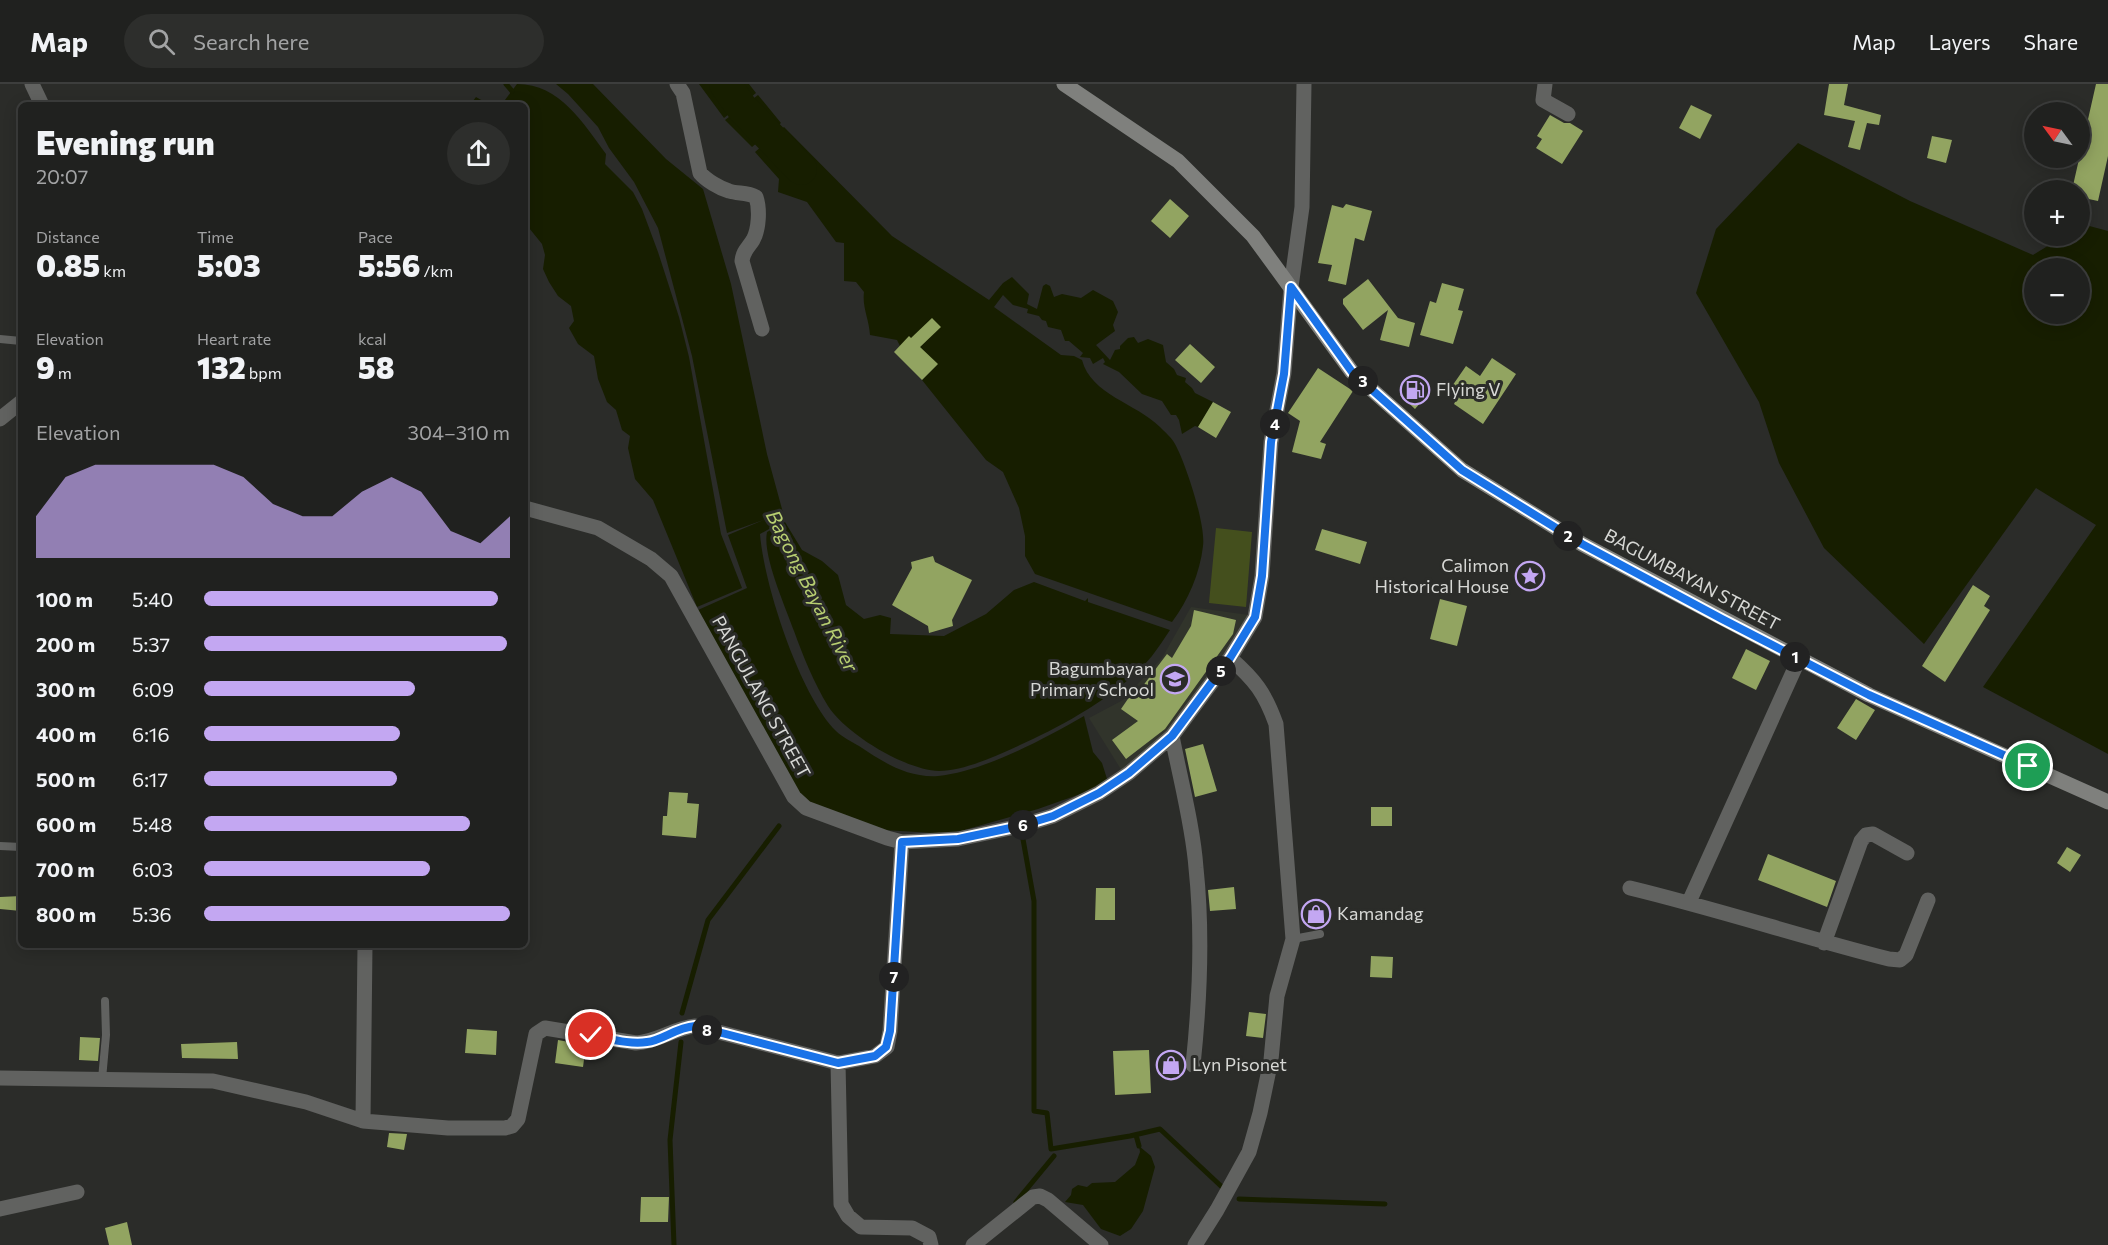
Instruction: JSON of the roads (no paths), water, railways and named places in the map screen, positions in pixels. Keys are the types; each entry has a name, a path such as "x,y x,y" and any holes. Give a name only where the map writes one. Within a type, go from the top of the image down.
{"main road":[{"name":"BAGUMBAYAN STREET","path":"1064,84 1178,160 1252,236 1352,372 1462,470 1582,544 1869,695 2108,802"}],"street":[{"path":"32,84 41,102"},
{"path":"677,84 683,93 700,173 704,178 729,191 748,193 756,197 758,216 754,239 743,252 742,261 762,329"},
{"name":"PANGULANG STREET","path":"528,508 598,528 651,559 671,576 794,797 806,808 902,842 958,839 1020,826 1053,816 1099,793 1129,773 1172,736 1230,658 1255,617 1262,576 1271,442 1284,374 1291,287 1303,189 1304,84"},
{"path":"1545,84 1543,100 1568,114"},
{"path":"0,419 18,404"},
{"path":"1195,1245 1249,1152 1271,1060 1278,996 1293,939 1276,724 1269,706 1252,677 1230,658"},
{"path":"1689,902 1799,659"},
{"path":"1172,736 1196,865 1199,909 1200,973 1193,1065"},
{"path":"1824,943 1861,841 1866,835 1873,834 1907,853"},
{"path":"0,1078 213,1081 306,1102 363,1121 448,1128 506,1128 512,1126 518,1119 536,1034 545,1028 636,1043 649,1042 682,1028 695,1026 838,1063 875,1056 886,1047 890,1031 902,842"},
{"path":"1630,888 1689,902 1824,943 1900,960 1906,955 1928,900"},
{"path":"363,1121 365,948"},
{"path":"838,1063 841,1204 848,1216 861,1227 912,1228 929,1237 931,1245"},
{"path":"0,1209 77,1192"},
{"path":"973,1245 1033,1197 1040,1196 1048,1200 1101,1245"}],"lane":[{"path":"0,339 18,341"},
{"path":"0,846 18,847"},
{"path":"1293,939 1320,934"},
{"path":"102,1079 106,1035 105,1001"}],"water":[{"path":"517,84 532,86 558,98 579,118 606,154 605,164 633,192 642,209 679,317 689,357 721,534 742,588 697,607 653,500 635,479 628,448 630,436 622,430 616,410 607,402 598,379 594,356 578,344 569,328 574,321 571,306 558,296 549,282 543,269 545,255 542,244 528,227 528,102 504,102"},
{"path":"556,84 593,84 666,159 703,189 731,284 767,454 785,520 760,534 768,581 797,666 823,714 838,733 896,768 916,774 938,776 975,768 1014,753 1084,716 1093,752 1102,763 1108,782 1038,809 950,834 884,830 799,800 698,610 747,588 728,535 766,519 727,533 692,356 658,228 634,182 609,148 598,127"},
{"path":"699,84 749,84 756,93 724,118"},
{"path":"758,95 781,123 752,147 725,120"},
{"path":"476,97 485,102 472,102"},
{"path":"784,127 892,236 989,300 1003,283 1012,277 1029,294 1027,304 1037,309 1043,286 1046,284 1050,286 1054,297 1062,294 1081,298 1093,290 1113,301 1118,312 1113,325 1115,331 1096,345 1110,360 1115,350 1120,349 1128,338 1134,337 1138,343 1148,339 1163,345 1166,362 1177,375 1186,378 1185,382 1195,393 1213,402 1198,427 1195,426 1182,434 1176,415 1171,415 1162,401 1142,394 1119,372 1103,364 1105,362 1103,358 1093,364 1090,358 1080,357 1083,353 1069,341 1065,341 1061,330 1048,327 1046,321 1039,316 1027,313 1028,309 1013,305 1003,295 994,307 1061,355 1074,356 1082,360 1087,372 1095,382 1115,398 1150,419 1175,444 1194,495 1201,524 1203,546 1192,586 1172,622 1035,574 1025,556 1025,536 1019,508 1003,472 986,460 922,380 937,365 920,347 926,341 911,338 900,346 897,340 870,335 864,292 856,282 844,281 844,243 836,242 807,202 778,192 779,179 755,152"},
{"path":"1798,143 1910,201 2033,255 2048,246 2090,246 2090,226 2108,231 2108,754 1983,687 2096,525 2036,488 1924,644 1824,548 1779,463 1759,402 1696,293 1716,229"},
{"path":"785,522 802,550 822,561 838,575 846,605 864,619 880,615 891,618 890,634 944,636 986,614 1014,590 1034,582 1085,601 1088,598 1088,602 1170,630 1152,656 1127,681 1064,723 987,760 950,770 925,769 894,757 862,739 848,728 828,706 797,640 771,567 766,542 767,532"},
{"path":"1139,1146 1151,1156 1155,1167 1143,1211 1131,1229 1120,1236 1101,1229 1083,1205 1065,1202 1071,1195 1072,1189 1078,1185 1087,1187 1092,1183 1115,1182 1135,1165 1140,1152"}],"waterway":[{"path":"506,84 512,91"},
{"name":"Bagong Bayan River","path":"725,84 742,108 801,169"},
{"path":"682,1013 708,920 779,826"},
{"path":"1021,828 1034,901 1034,1111 1047,1113 1051,1149 1160,1129 1222,1187"},
{"path":"674,1245 670,1140 681,1042"},
{"path":"1136,1135 1139,1146"},
{"path":"1016,1202 1054,1156"},
{"path":"1239,1199 1385,1204"}],"place":[{"name":"Flying V","path":"1415,390"},
{"name":"Calimon Historical House","path":"1530,576"},
{"name":"Bagumbayan Primary School","path":"1175,679"},
{"name":"Kamandag","path":"1316,914"},
{"name":"Lyn Pisonet","path":"1171,1065"}]}
